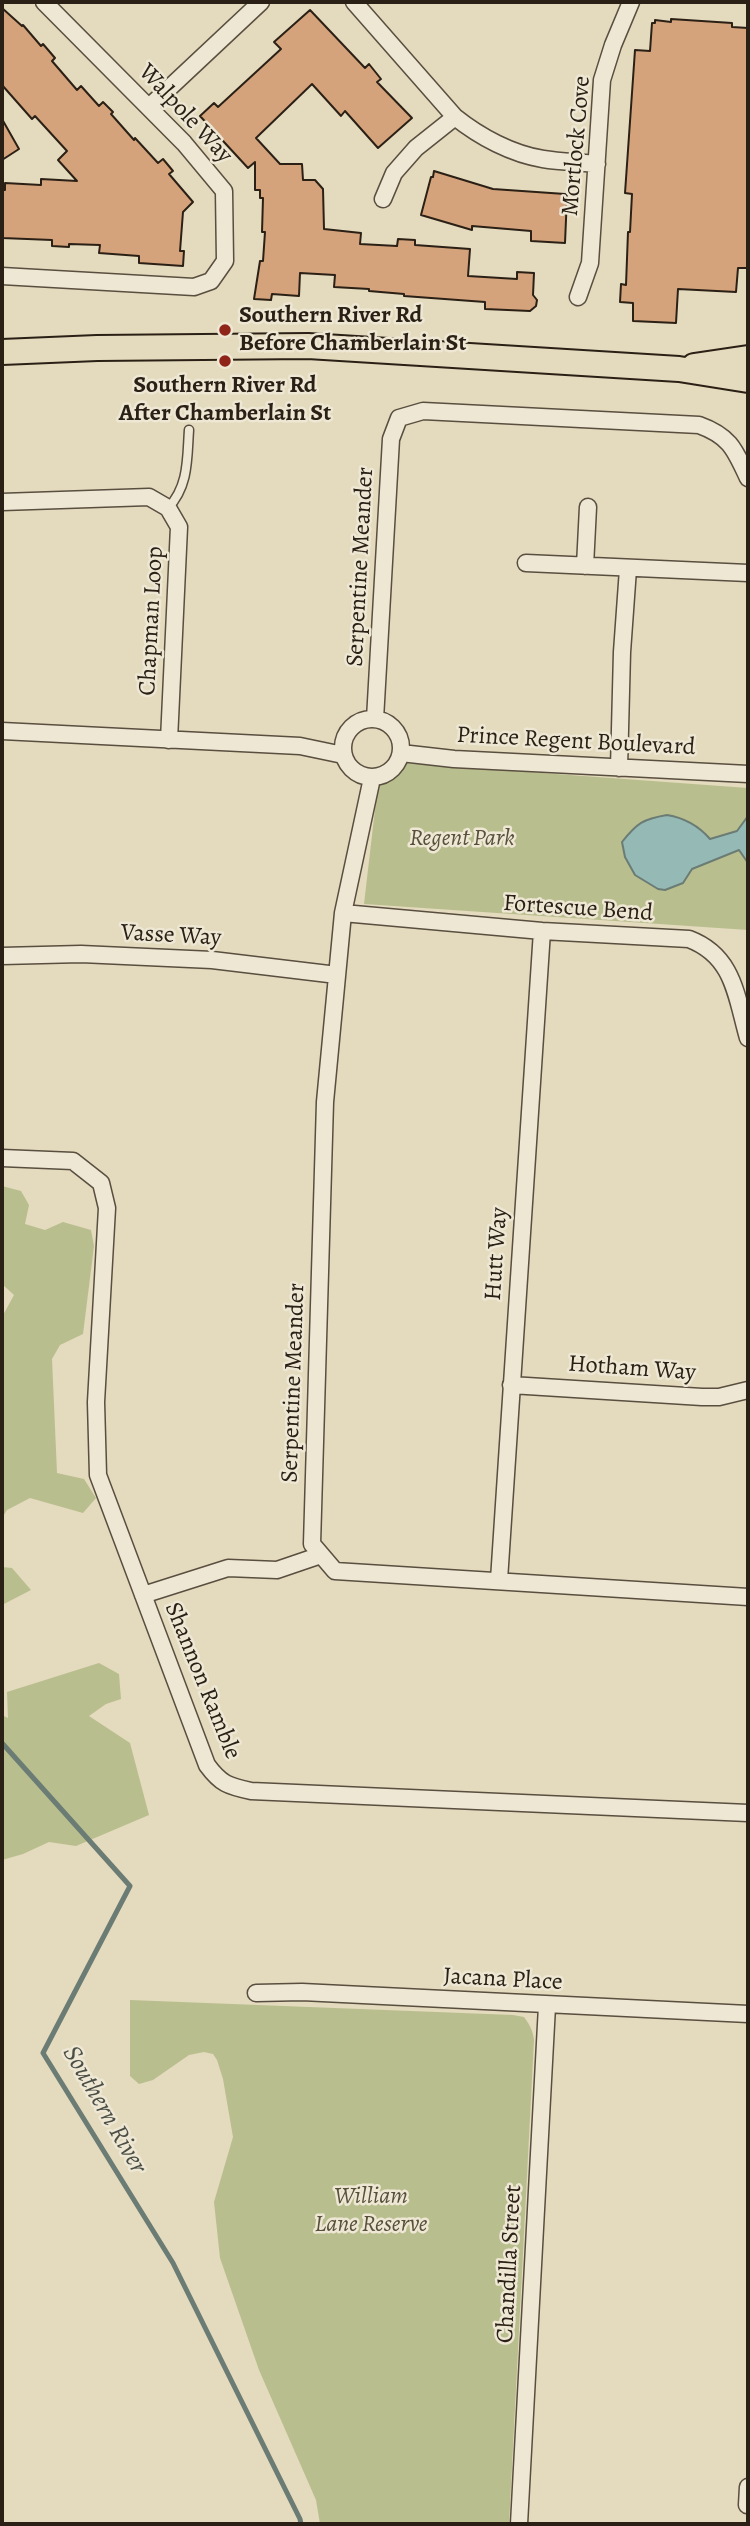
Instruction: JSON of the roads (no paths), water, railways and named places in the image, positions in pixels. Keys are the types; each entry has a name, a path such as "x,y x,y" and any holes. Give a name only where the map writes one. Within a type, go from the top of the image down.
{"main road":[{"path":"2,352 123,347 308,346 679,369 748,380"},
{"path":"679,369 748,358"}],"street":[{"name":"Walpole Way","path":"2,276 194,288 211,281 225,261 225,191 149,107 44,2"},
{"path":"149,107 261,2"},
{"path":"354,2 455,117 473,131 541,159 597,164"},
{"name":"Mortlock Cove","path":"578,297 590,263 602,80 631,2"},
{"path":"383,199 394,173 408,156 455,117"},
{"name":"Serpentine Meander","path":"375,719 391,439 399,418 423,411 699,425 717,431 733,447 748,478"},
{"path":"2,502 149,497 168,508"},
{"path":"585,566 588,507"},
{"name":"Chapman Loop","path":"168,508 179,527 169,740"},
{"path":"526,563 748,573"},
{"path":"619,768 622,652 628,569"},
{"path":"375,719 387,723 395,730 401,743 401,753 397,764 390,771 372,778 352,771 343,755 343,742 347,733 360,721 375,719"},
{"path":"2,731 300,746 343,755"},
{"name":"Prince Regent Boulevard","path":"401,753 454,759 748,774"},
{"name":"Serpentine Meander","path":"321,1555 312,1544 325,1102 343,913 372,778"},
{"name":"Fortescue Bend","path":"343,913 541,931 689,939 714,952 729,973 748,1038"},
{"name":"Hutt Way","path":"499,1580 541,931"},
{"name":"Vasse Way","path":"2,956 81,954 212,960 337,975"},
{"name":"Shannon Ramble","path":"2,1158 73,1161 101,1183 107,1208 96,1402 98,1475 207,1765 218,1779 232,1787 251,1791 748,1813"},
{"name":"Hotham Way","path":"512,1385 702,1397 726,1396 748,1390"},
{"path":"143,1595 228,1568 277,1570 321,1555 335,1571 748,1597"},
{"name":"Jacana Place","path":"256,1993 302,1992 748,2014"},
{"name":"Chandilla Street","path":"519,2524 547,2006"},
{"path":"747,2505 748,2487"}],"lane":[{"path":"168,508 175,500 186,472 189,430"}],"water":[{"path":"667,815 691,823 710,839 737,831 748,816 748,863 739,850 692,869 683,883 665,890 658,889 635,875 625,857 622,842 641,823"}],"waterway":[{"name":"Southern River","path":"2,1743 130,1886 43,2053 173,2263 301,2524"}],"place":[{"name":"Southern River Rd Before Chamberlain St","path":"225,330"},
{"name":"Southern River Rd After Chamberlain St","path":"225,361"}],"park label":[{"name":"Regent Park","path":"462,839"},
{"name":"William Lane Reserve","path":"371,2211"}]}
